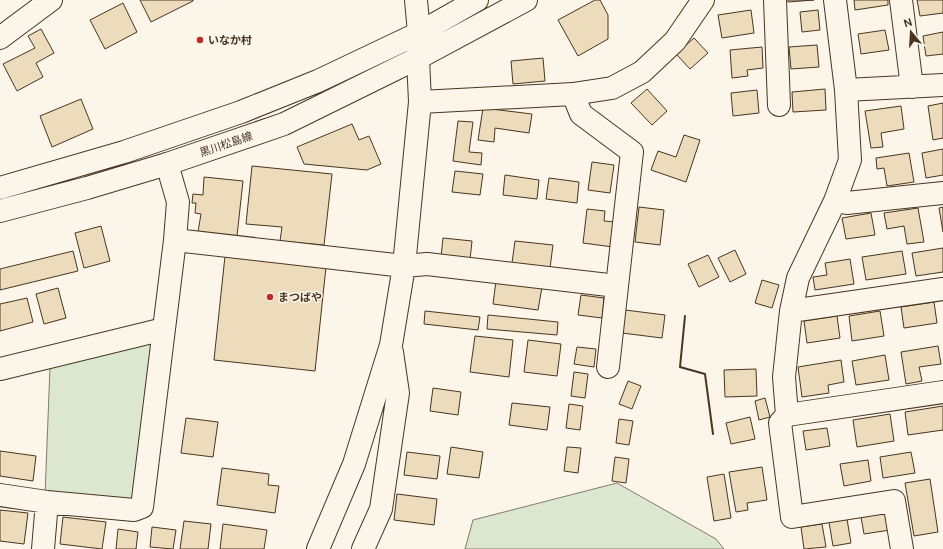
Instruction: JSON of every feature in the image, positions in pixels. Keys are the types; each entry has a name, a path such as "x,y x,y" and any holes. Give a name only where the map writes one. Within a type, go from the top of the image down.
{"street":[{"path":"0,38 51,0"},
{"path":"318,549 354,464 391,345 404,266 420,102 418,58 419,32 416,0"},
{"path":"0,188 124,152 242,112 318,81 419,32 477,0"},
{"name":"黒川松島線","path":"0,211 88,188 167,164 284,124 418,58 526,0"},
{"path":"420,102 573,94 612,88 642,72 675,41 703,0"},
{"path":"775,0 779,105"},
{"path":"787,415 784,377 790,311 798,278 835,202 850,160 846,90 836,0"},
{"path":"901,0 912,87"},
{"path":"846,90 943,85"},
{"path":"573,94 581,114 632,152 608,368"},
{"path":"0,495 48,502 134,510 142,507 175,240 178,202 167,164"},
{"path":"835,202 847,203 943,193"},
{"path":"175,240 404,266 427,264 617,286"},
{"path":"790,311 943,289"},
{"path":"0,370 164,329"},
{"path":"364,549 381,509 398,393 391,345"},
{"path":"902,549 894,501 792,517 780,423 787,415 943,392"},
{"path":"43,549 48,502"}],"green space":[{"path":"156,338 136,503 45,496 50,367"},
{"path":"617,483 716,539 724,549 465,549 473,520"}],"building":[{"path":"140,0 193,0 193,1 151,22"},
{"path":"595,0 600,0 608,15 608,39 578,56 558,20"},
{"path":"788,0 814,0 788,2"},
{"path":"854,0 888,0 888,5 855,10"},
{"path":"917,0 943,0 943,13 920,16"},
{"path":"123,3 137,32 105,49 90,20"},
{"path":"751,10 754,33 722,38 718,15"},
{"path":"818,10 820,30 802,32 800,12"},
{"path":"41,29 54,53 36,63 43,77 17,91 3,64 35,48 28,36"},
{"path":"885,30 889,50 861,54 858,34"},
{"path":"943,32 943,54 926,56 923,36"},
{"path":"694,38 708,53 690,69 676,54"},
{"path":"817,45 819,67 791,69 789,47"},
{"path":"762,47 763,68 747,70 748,76 732,78 730,50"},
{"path":"543,58 545,81 513,84 511,61"},
{"path":"647,89 667,111 652,125 631,103"},
{"path":"825,89 826,110 793,112 792,92"},
{"path":"757,90 759,113 733,116 731,93"},
{"path":"81,99 93,129 52,147 40,116"},
{"path":"943,103 943,138 933,140 928,106"},
{"path":"901,106 904,129 881,133 883,147 871,148 865,111"},
{"path":"483,108 532,114 529,133 495,128 494,142 478,140"},
{"path":"458,121 473,122 469,152 482,153 481,165 453,161"},
{"path":"352,124 359,140 369,136 381,164 367,170 304,164 297,147"},
{"path":"684,135 700,140 686,182 651,170 658,151 676,157"},
{"path":"943,149 943,175 926,178 922,153"},
{"path":"909,153 914,182 887,186 884,168 877,169 876,158"},
{"path":"592,162 614,165 610,193 588,190"},
{"path":"252,166 332,174 324,245 280,241 282,227 246,224"},
{"path":"455,171 483,174 480,195 452,192"},
{"path":"505,175 539,180 537,199 503,195"},
{"path":"204,177 243,181 237,236 198,232 201,214 195,213 196,203 192,203 193,194 203,195"},
{"path":"549,178 579,182 577,203 546,199"},
{"path":"639,207 664,210 660,245 635,242"},
{"path":"943,207 943,232 939,208"},
{"path":"918,208 924,242 907,244 904,226 887,229 884,213"},
{"path":"587,209 605,211 604,221 616,222 613,247 583,243"},
{"path":"871,213 875,235 846,239 842,218"},
{"path":"101,226 110,261 84,268 75,233"},
{"path":"443,238 472,241 470,260 441,257"},
{"path":"515,241 553,245 550,268 512,263"},
{"path":"943,248 943,272 916,276 912,253"},
{"path":"735,250 746,274 730,282 718,258"},
{"path":"73,251 78,271 0,290 0,269"},
{"path":"902,251 906,274 866,280 862,257"},
{"path":"708,255 719,277 699,287 688,264"},
{"path":"225,256 326,267 315,371 214,360"},
{"path":"850,259 854,284 815,290 813,277 827,275 825,263"},
{"path":"762,280 779,285 772,308 755,303"},
{"path":"496,281 542,287 538,310 493,304"},
{"path":"58,288 66,318 44,324 36,294"},
{"path":"581,295 604,298 602,318 578,315"},
{"path":"27,298 33,322 0,331 0,304"},
{"path":"934,302 937,323 904,328 901,307"},
{"path":"625,310 665,315 662,338 622,333"},
{"path":"425,311 480,317 478,330 424,324"},
{"path":"880,311 884,336 852,341 849,316"},
{"path":"488,315 558,322 557,335 487,329"},
{"path":"837,316 840,338 807,343 804,321"},
{"path":"475,336 513,340 509,377 470,372"},
{"path":"528,340 561,344 557,376 524,372"},
{"path":"938,346 941,364 919,367 922,381 906,384 901,352"},
{"path":"577,347 596,349 594,367 574,364"},
{"path":"885,355 889,380 856,385 852,361"},
{"path":"841,360 844,382 828,385 829,393 802,397 798,367"},
{"path":"756,369 757,396 725,397 724,370"},
{"path":"574,372 588,374 585,398 571,396"},
{"path":"628,381 641,386 632,409 619,404"},
{"path":"433,388 461,392 458,415 430,411"},
{"path":"765,398 770,417 759,420 755,401"},
{"path":"512,403 550,407 547,430 509,425"},
{"path":"569,404 583,406 580,430 566,428"},
{"path":"943,406 943,430 908,435 905,412"},
{"path":"890,414 894,441 857,447 853,420"},
{"path":"750,417 755,439 731,444 726,423"},
{"path":"186,418 218,422 213,457 181,453"},
{"path":"619,419 633,421 629,445 616,443"},
{"path":"827,428 830,446 806,450 803,431"},
{"path":"451,447 483,452 479,478 447,474"},
{"path":"567,447 581,448 578,473 564,471"},
{"path":"0,451 36,456 33,481 0,476"},
{"path":"407,452 440,456 437,479 404,475"},
{"path":"911,452 915,473 883,478 880,457"},
{"path":"615,457 629,459 626,483 612,481"},
{"path":"868,460 871,481 844,486 840,464"},
{"path":"762,467 767,500 747,503 748,510 736,512 729,472"},
{"path":"222,468 269,474 268,485 279,486 275,513 217,505"},
{"path":"724,474 731,518 714,521 707,477"},
{"path":"930,479 938,532 914,536 905,483"},
{"path":"397,494 437,499 434,525 394,520"},
{"path":"0,510 28,513 24,544 0,541"},
{"path":"887,513 890,530 864,534 861,517"},
{"path":"63,517 106,522 102,549 60,544"},
{"path":"847,519 851,543 833,546 829,522"},
{"path":"184,521 211,524 208,549 180,549"},
{"path":"223,524 267,530 264,549 220,549"},
{"path":"822,524 826,547 804,549 801,527"},
{"path":"152,527 176,530 173,549 150,547"},
{"path":"118,529 138,532 136,549 116,549"}],"wall":[{"path":"685,316 680,367 705,374 713,434"}],"place":[{"name":"いなか村","path":"200,40"},
{"name":"まつばや","path":"270,297"}]}
